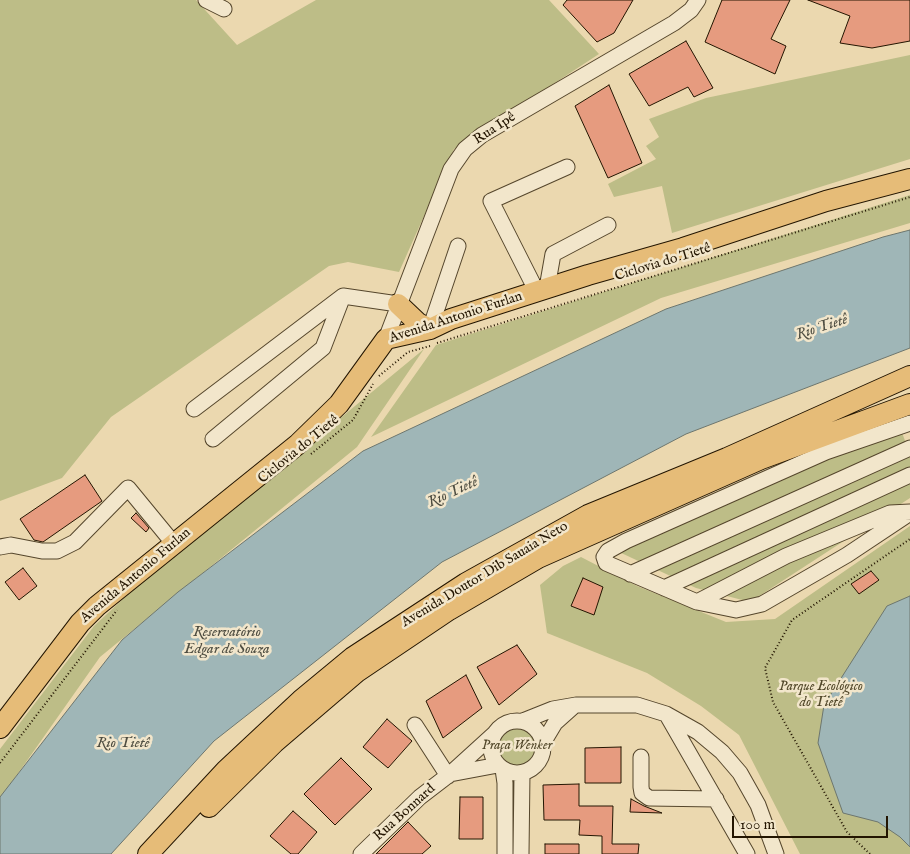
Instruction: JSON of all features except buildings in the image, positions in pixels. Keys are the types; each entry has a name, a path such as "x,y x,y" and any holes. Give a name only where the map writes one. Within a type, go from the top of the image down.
{"main road":[{"name":"Avenida Antonio Furlan","path":"0,728 80,623 97,606 298,444 338,404 363,373 386,338 430,329 451,319 542,290 683,248 826,201 910,178"},
{"path":"398,304 418,323 430,329"},
{"path":"363,373 390,354 451,319"},
{"path":"901,379 887,397 905,413"},
{"name":"Avenida Doutor Dib Sauaia Neto","path":"148,854 226,770 301,700 353,657 466,583 588,515 727,458 901,379"},
{"name":"Avenida Doutor Dib Sauaia Neto","path":"164,854 274,743 356,672 448,610 538,558 761,459 905,413"}],"street":[{"path":"206,0 224,9"},
{"name":"Rua Ipê","path":"386,338 451,169 464,149 482,134 674,23 691,10 698,0"},
{"path":"542,290 491,201 566,167"},
{"path":"542,290 553,254 608,226"},
{"path":"430,329 458,246"},
{"path":"194,410 343,296 398,304"},
{"path":"213,439 323,348 343,296"},
{"path":"905,413 826,452 608,551 604,557 606,563 697,602 736,610 762,604 848,555 910,513"},
{"path":"630,574 910,448"},
{"path":"871,466 875,492"},
{"path":"664,588 910,475"},
{"path":"0,546 11,545 42,551 57,551 75,542 128,488 174,544"},
{"path":"697,602 786,556 890,513 910,513"},
{"path":"543,743 555,723 576,705"},
{"path":"505,854 505,783 501,767 491,750 494,734 507,723 523,721 553,709 576,705 637,705 666,714 698,732 722,752 740,773 758,805 776,854"},
{"path":"666,714 747,854"},
{"path":"501,767 522,773 536,765 543,751 543,743 537,729 523,721"},
{"path":"415,725 449,775"},
{"name":"Rua Bonnard","path":"361,854 420,797 449,775 494,734"},
{"path":"641,757 642,793 649,798 716,799"},
{"name":"Rua Bonnard","path":"449,775 501,767"},
{"path":"521,854 522,773"},
{"path":"735,854 737,836"}],"path":[{"name":"Ciclovia do Tietê","path":"308,457 353,420 377,378 408,352 910,197"},
{"path":"870,854 847,832 773,702 765,668 792,620 910,539"},
{"path":"0,763 117,610"}],"green space":[{"path":"0,0 196,0 237,45 316,0 549,0 599,54 454,149 399,272 348,262 329,266 111,417 62,478 0,501"},
{"path":"910,55 910,159 672,233 662,186 614,197 608,184 656,159 646,146 659,137 649,119 706,98"},
{"path":"910,195 910,223 661,298 371,437 436,345"},
{"path":"424,349 357,447 100,657 0,799 0,749 94,626 137,586"},
{"path":"901,430 910,454 910,498 750,602 696,588 617,551 846,450"},
{"name":"Parque Ecológico do Tietê","path":"910,526 910,854 800,854 739,735 701,706 647,673 547,633 540,585 563,566 581,557 637,586 726,622 775,619"},
{"name":"Praça Wenker","path":"513,724 521,724 533,730 539,746 533,762 521,768 513,768 501,762 495,750 495,742 501,730"}],"water":[{"name":"Reservatório Edgar de Souza","path":"910,230 910,348 686,434 442,562 214,741 111,854 0,854 0,797 122,640 178,592 363,451 666,309 883,237"},
{"path":"910,596 910,847 900,837 878,822 843,813 818,743 824,705 887,606"}],"water label":[{"name":"Rio Tietê","path":"822,328"},
{"name":"Rio Tietê","path":"453,493"},
{"name":"Rio Tietê","path":"123,744"}]}
